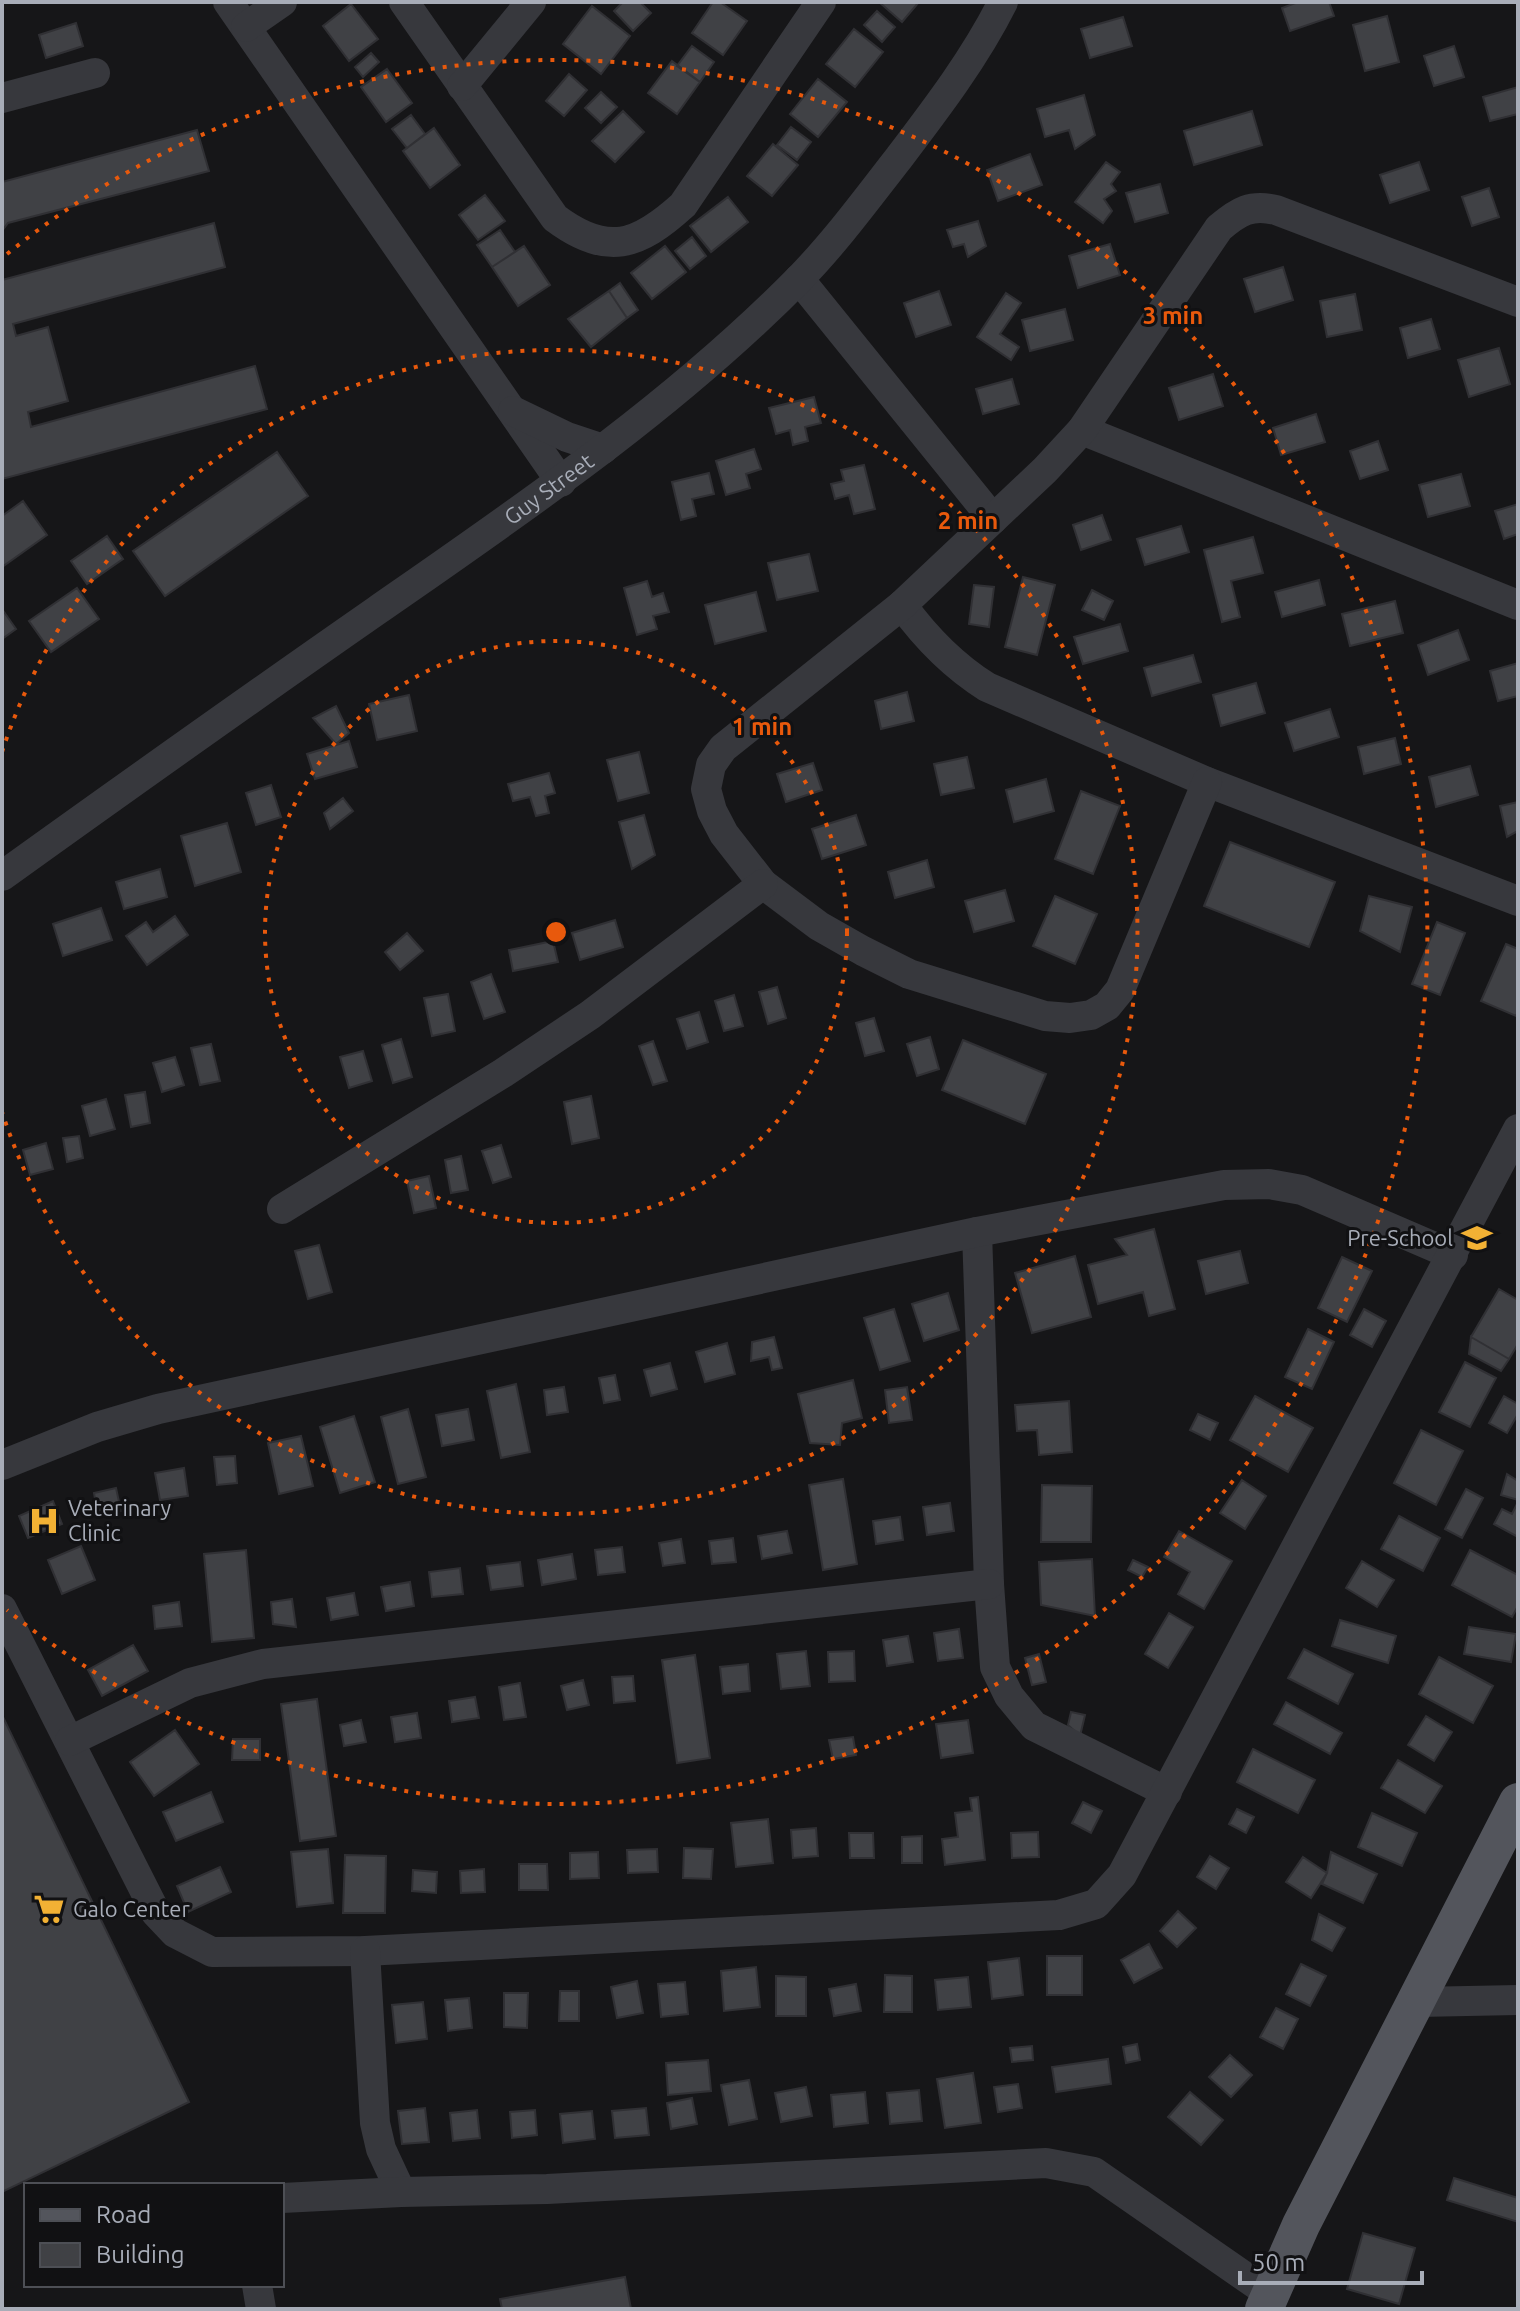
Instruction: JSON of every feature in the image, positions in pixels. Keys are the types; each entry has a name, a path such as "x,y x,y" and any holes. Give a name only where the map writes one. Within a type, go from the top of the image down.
{"main road":[{"path":"1267,2302 1301,2225 1518,1802"}],"street":[{"path":"228,2 561,482"},
{"path":"246,27 282,2"},
{"path":"404,2 555,218 569,229 593,239 612,242 630,241 657,228 683,205 821,2"},
{"path":"462,86 531,2"},
{"name":"Guy Street","path":"2,876 561,482 693,378 799,279 859,211 935,111 991,27 1003,2"},
{"path":"2,98 95,73"},
{"path":"1207,782 1120,990 1107,1006 1091,1015 1070,1018 1045,1016 909,974 819,926 763,884 724,834 712,811 706,789 711,765 723,748 902,605 1045,470 1082,430 1219,228 1232,216 1261,206 1276,210 1518,302"},
{"path":"799,279 993,519"},
{"path":"511,410 567,437 603,449"},
{"path":"1082,430 1518,605"},
{"path":"902,605 943,654 987,687 1207,782 1518,901"},
{"path":"282,1209 503,1073 590,1015 763,884"},
{"path":"2,1609 156,1913 175,1933 212,1952 365,1951 1059,1915 1096,1904 1122,1875 1518,1129"},
{"path":"2,1465 97,1427 158,1409 977,1232 1224,1185 1269,1184 1302,1190 1453,1255"},
{"path":"977,1232 989,1584 995,1667 1009,1696 1034,1726 1167,1792"},
{"path":"70,1741 190,1683 263,1664 989,1584"},
{"path":"365,1951 375,2123 381,2149 401,2192"},
{"path":"1417,2002 1518,2000"},
{"path":"284,2198 547,2189 1046,2163 1094,2172 1267,2302"},
{"path":"257,2287 261,2309"}],"building":[{"path":"623,2 640,2 651,13 633,31 614,11"},
{"path":"713,2 720,2 747,21 723,55 692,33"},
{"path":"879,2 919,2 902,22"},
{"path":"1298,2 1329,2 1334,16 1290,31 1282,8"},
{"path":"351,4 378,39 349,61 323,26"},
{"path":"592,6 630,36 601,74 563,44"},
{"path":"877,11 895,27 882,42 864,25"},
{"path":"1387,16 1399,62 1365,71 1353,25"},
{"path":"1123,17 1132,46 1090,58 1081,29"},
{"path":"76,23 83,46 46,58 39,35"},
{"path":"854,29 883,52 855,87 826,64"},
{"path":"692,46 714,62 700,82 677,66"},
{"path":"1454,46 1464,77 1434,86 1424,56"},
{"path":"371,53 379,62 363,77 355,67"},
{"path":"672,61 700,82 677,114 648,93"},
{"path":"387,69 412,103 386,122 361,87"},
{"path":"569,74 587,90 564,116 546,101"},
{"path":"818,79 847,102 818,137 790,114"},
{"path":"1518,87 1518,114 1490,121 1483,97"},
{"path":"601,92 617,107 601,123 585,108"},
{"path":"1084,95 1095,135 1075,149 1069,130 1045,137 1037,109"},
{"path":"623,111 644,132 615,162 592,141"},
{"path":"1252,111 1262,145 1194,165 1184,131"},
{"path":"411,115 425,134 407,148 392,129"},
{"path":"791,127 811,142 797,160 777,145"},
{"path":"434,128 460,165 430,188 403,151"},
{"path":"197,130 209,171 8,223 2,231 2,182"},
{"path":"773,144 798,165 772,196 747,176"},
{"path":"1030,154 1042,185 998,201 987,170"},
{"path":"1106,162 1120,172 1111,184 1116,191 1104,199 1112,211 1103,223 1075,202"},
{"path":"1419,162 1429,190 1390,203 1380,175"},
{"path":"1160,184 1168,213 1135,222 1126,193"},
{"path":"1489,188 1499,217 1472,226 1462,197"},
{"path":"485,195 505,221 478,240 459,215"},
{"path":"728,197 748,222 711,252 690,226"},
{"path":"978,221 986,246 968,257 964,244 953,247 947,230"},
{"path":"214,223 225,267 13,324 16,336 48,327 68,401 28,412 31,427 255,366 267,409 2,479 2,280"},
{"path":"500,230 515,252 492,267 477,245"},
{"path":"692,237 706,256 690,269 675,251"},
{"path":"1110,244 1120,275 1078,288 1069,256"},
{"path":"524,246 550,285 518,306 492,267"},
{"path":"665,246 686,272 652,299 631,273"},
{"path":"1283,267 1293,300 1255,312 1244,279"},
{"path":"620,283 638,310 627,318 609,291"},
{"path":"609,291 627,318 591,347 568,319"},
{"path":"939,291 951,325 916,337 904,303"},
{"path":"1006,293 1021,303 1000,334 1019,347 1011,360 977,337"},
{"path":"1355,294 1362,330 1327,337 1320,301"},
{"path":"1065,309 1073,340 1030,351 1022,320"},
{"path":"1431,319 1440,349 1408,358 1400,328"},
{"path":"1499,348 1510,384 1469,397 1458,360"},
{"path":"1213,374 1223,406 1179,420 1169,388"},
{"path":"1012,379 1019,404 983,414 976,389"},
{"path":"814,397 821,423 805,427 808,441 793,445 790,430 776,434 769,408"},
{"path":"1316,414 1325,442 1281,455 1273,428"},
{"path":"1378,441 1388,470 1360,479 1350,451"},
{"path":"754,449 761,469 746,474 750,488 726,495 716,461"},
{"path":"277,452 308,496 165,596 133,551"},
{"path":"864,465 875,509 854,514 849,495 835,499 831,484 844,481 841,470"},
{"path":"709,473 714,494 692,499 696,516 681,520 672,482"},
{"path":"1461,474 1470,506 1428,517 1419,485"},
{"path":"23,501 47,535 2,567 2,516"},
{"path":"1518,504 1518,534 1504,539 1495,511"},
{"path":"1102,515 1111,540 1081,550 1073,525"},
{"path":"1181,526 1189,552 1145,565 1137,539"},
{"path":"107,536 123,559 87,584 71,561"},
{"path":"1253,537 1263,573 1231,581 1240,617 1222,622 1204,550"},
{"path":"809,554 818,591 777,600 768,563"},
{"path":"1023,577 1055,585 1037,655 1005,647"},
{"path":"1319,580 1325,605 1282,617 1275,592"},
{"path":"647,581 652,597 663,593 669,612 653,616 657,629 637,635 624,588"},
{"path":"974,585 994,587 989,627 969,624"},
{"path":"77,588 99,619 51,652 29,621"},
{"path":"1092,590 1113,601 1104,620 1082,610"},
{"path":"756,592 766,631 715,644 705,605"},
{"path":"1395,601 1403,633 1350,646 1342,614"},
{"path":"2,609 16,629 2,639"},
{"path":"1120,624 1128,651 1083,664 1074,637"},
{"path":"1458,630 1469,660 1428,675 1418,645"},
{"path":"1193,655 1201,682 1152,696 1144,668"},
{"path":"1518,663 1518,696 1498,701 1490,671"},
{"path":"1256,683 1265,713 1221,726 1213,695"},
{"path":"907,692 914,721 881,729 875,701"},
{"path":"409,695 417,731 377,740 369,704"},
{"path":"336,706 349,733 336,744 313,718"},
{"path":"1330,709 1339,737 1294,751 1285,723"},
{"path":"1395,738 1401,764 1364,774 1358,747"},
{"path":"349,741 357,767 315,779 307,754"},
{"path":"639,752 649,793 618,801 607,760"},
{"path":"967,757 974,788 941,795 934,764"},
{"path":"813,763 822,790 786,802 777,774"},
{"path":"1470,766 1478,795 1436,807 1429,777"},
{"path":"549,773 555,793 545,796 549,813 536,816 530,797 513,801 508,784"},
{"path":"1046,779 1054,811 1014,822 1006,790"},
{"path":"271,785 281,817 256,825 246,793"},
{"path":"1081,791 1120,806 1093,874 1055,859"},
{"path":"343,798 353,811 330,829 324,813"},
{"path":"1518,802 1518,831 1507,837 1500,806"},
{"path":"644,815 655,855 632,869 619,822"},
{"path":"856,815 866,845 822,859 812,829"},
{"path":"227,823 241,872 195,886 181,836"},
{"path":"1230,842 1335,882 1309,947 1204,906"},
{"path":"927,860 934,887 895,898 888,872"},
{"path":"160,869 167,897 124,909 116,882"},
{"path":"1005,890 1014,921 974,932 965,901"},
{"path":"1055,896 1097,914 1075,964 1033,946"},
{"path":"1369,896 1412,907 1400,952 1360,931"},
{"path":"101,908 112,940 63,956 53,924"},
{"path":"175,916 188,935 147,965 126,936 146,922 153,932"},
{"path":"615,920 623,947 580,960 572,933"},
{"path":"1437,922 1465,933 1440,995 1412,984"},
{"path":"407,933 423,951 400,970 385,952"},
{"path":"553,941 558,962 513,971 509,950"},
{"path":"1506,944 1518,949 1516,1016 1481,1001"},
{"path":"491,974 505,1012 484,1019 471,982"},
{"path":"777,987 786,1018 768,1024 759,992"},
{"path":"448,994 455,1031 432,1036 424,998"},
{"path":"734,995 743,1026 724,1031 715,1001"},
{"path":"699,1012 708,1042 687,1049 677,1019"},
{"path":"874,1018 884,1051 865,1056 856,1023"},
{"path":"930,1037 939,1069 917,1076 907,1044"},
{"path":"401,1039 412,1077 393,1083 382,1045"},
{"path":"963,1040 1046,1074 1025,1124 942,1090"},
{"path":"653,1041 667,1081 653,1085 639,1046"},
{"path":"211,1044 220,1081 200,1085 191,1048"},
{"path":"363,1051 372,1081 349,1088 340,1057"},
{"path":"175,1057 184,1085 162,1092 153,1063"},
{"path":"145,1092 150,1123 131,1127 125,1095"},
{"path":"591,1096 599,1138 572,1144 564,1102"},
{"path":"106,1099 115,1129 90,1136 82,1106"},
{"path":"79,1136 83,1158 67,1162 63,1138"},
{"path":"46,1143 53,1169 30,1175 23,1150"},
{"path":"501,1145 511,1177 493,1183 482,1151"},
{"path":"461,1156 468,1190 451,1193 445,1160"},
{"path":"429,1176 436,1208 414,1213 407,1181"},
{"path":"1154,1229 1175,1309 1149,1316 1143,1292 1098,1304 1088,1265 1127,1255 1115,1239"},
{"path":"319,1245 332,1292 308,1299 295,1251"},
{"path":"1240,1251 1248,1283 1206,1294 1198,1261"},
{"path":"1075,1256 1091,1317 1032,1333 1015,1273"},
{"path":"1342,1257 1372,1271 1347,1322 1318,1308"},
{"path":"1499,1289 1518,1300 1518,1344 1509,1359 1471,1337"},
{"path":"948,1293 959,1330 924,1341 912,1304"},
{"path":"894,1309 910,1361 880,1370 864,1318"},
{"path":"1364,1309 1386,1321 1372,1347 1350,1335"},
{"path":"1308,1329 1334,1342 1312,1389 1285,1377"},
{"path":"774,1337 782,1368 772,1370 769,1357 751,1361 752,1342"},
{"path":"1471,1337 1509,1359 1501,1371 1469,1354"},
{"path":"727,1343 735,1374 705,1382 696,1352"},
{"path":"1465,1362 1496,1378 1470,1427 1439,1412"},
{"path":"670,1363 677,1389 651,1396 644,1370"},
{"path":"615,1375 620,1400 604,1403 599,1378"},
{"path":"853,1380 862,1418 842,1423 840,1445 810,1443 798,1394"},
{"path":"516,1384 530,1452 501,1458 487,1391"},
{"path":"564,1387 568,1412 547,1415 544,1390"},
{"path":"907,1387 912,1420 889,1423 885,1390"},
{"path":"1255,1396 1313,1428 1288,1472 1230,1440"},
{"path":"1504,1396 1518,1404 1518,1414 1507,1433 1489,1423"},
{"path":"1069,1401 1072,1452 1039,1455 1037,1430 1017,1431 1015,1405"},
{"path":"408,1409 426,1477 398,1484 381,1417"},
{"path":"468,1409 474,1440 442,1446 436,1415"},
{"path":"1198,1414 1218,1423 1210,1440 1190,1430"},
{"path":"354,1416 375,1482 340,1493 320,1427"},
{"path":"1421,1430 1463,1451 1436,1505 1394,1483"},
{"path":"301,1436 313,1486 279,1494 268,1443"},
{"path":"235,1456 237,1483 217,1485 214,1457"},
{"path":"184,1468 188,1496 160,1500 155,1473"},
{"path":"1507,1474 1518,1481 1518,1500 1501,1495"},
{"path":"843,1479 857,1564 823,1570 809,1485"},
{"path":"1242,1480 1266,1496 1245,1529 1220,1513"},
{"path":"1042,1485 1092,1486 1091,1542 1041,1542"},
{"path":"116,1488 121,1511 98,1516 94,1493"},
{"path":"1466,1489 1483,1498 1462,1538 1445,1529"},
{"path":"53,1501 62,1524 28,1538 19,1516"},
{"path":"950,1503 954,1531 927,1535 923,1507"},
{"path":"1517,1504 1518,1537 1494,1524 1502,1509 1512,1514"},
{"path":"1399,1516 1440,1538 1423,1571 1381,1549"},
{"path":"900,1517 903,1540 876,1544 873,1521"},
{"path":"787,1531 792,1553 762,1559 758,1536"},
{"path":"1179,1531 1232,1561 1204,1609 1178,1594 1190,1572 1164,1557"},
{"path":"733,1538 736,1562 712,1564 709,1541"},
{"path":"681,1539 685,1563 663,1566 659,1543"},
{"path":"81,1546 95,1580 62,1594 48,1560"},
{"path":"622,1547 625,1572 598,1575 595,1550"},
{"path":"246,1550 254,1638 212,1642 204,1554"},
{"path":"1470,1550 1518,1575 1518,1606 1512,1617 1452,1585"},
{"path":"572,1554 576,1579 542,1585 538,1560"},
{"path":"1092,1559 1095,1616 1041,1605 1039,1562"},
{"path":"1133,1560 1148,1567 1142,1577 1128,1570"},
{"path":"1362,1561 1394,1580 1377,1607 1346,1588"},
{"path":"520,1562 523,1586 491,1590 487,1566"},
{"path":"460,1568 463,1594 432,1597 429,1572"},
{"path":"410,1582 414,1606 386,1611 381,1587"},
{"path":"354,1593 358,1615 331,1620 327,1598"},
{"path":"292,1599 296,1627 273,1624 271,1602"},
{"path":"179,1602 182,1626 155,1629 153,1606"},
{"path":"1169,1613 1193,1627 1168,1668 1145,1654"},
{"path":"1340,1620 1396,1636 1388,1663 1332,1646"},
{"path":"1469,1627 1516,1634 1511,1662 1464,1654"},
{"path":"959,1629 963,1658 938,1661 934,1633"},
{"path":"908,1636 913,1662 887,1666 883,1640"},
{"path":"133,1645 148,1671 102,1696 88,1670"},
{"path":"1304,1649 1353,1674 1338,1704 1288,1678"},
{"path":"806,1651 810,1686 781,1689 777,1654"},
{"path":"854,1651 855,1681 829,1682 828,1652"},
{"path":"1039,1654 1046,1682 1032,1685 1025,1658"},
{"path":"695,1655 710,1758 677,1763 662,1660"},
{"path":"1439,1657 1493,1686 1473,1723 1419,1694"},
{"path":"748,1664 750,1691 723,1694 720,1667"},
{"path":"633,1676 635,1701 614,1703 612,1677"},
{"path":"583,1680 589,1705 567,1710 561,1686"},
{"path":"520,1683 526,1717 504,1720 499,1687"},
{"path":"475,1697 479,1718 452,1722 449,1701"},
{"path":"317,1699 336,1836 300,1841 281,1704"},
{"path":"1286,1702 1342,1733 1330,1754 1274,1724"},
{"path":"1071,1712 1085,1715 1080,1736 1068,1725"},
{"path":"417,1713 421,1738 395,1742 391,1717"},
{"name":"Galo Center","path":"2,1715 189,2102 2,2192"},
{"path":"1426,1716 1452,1732 1434,1761 1408,1745"},
{"path":"361,1720 366,1742 344,1746 340,1725"},
{"path":"968,1720 973,1753 941,1758 936,1724"},
{"path":"175,1730 199,1764 154,1796 130,1762"},
{"path":"853,1737 856,1755 833,1759 829,1740"},
{"path":"233,1739 260,1739 260,1760 232,1760"},
{"path":"1253,1749 1315,1780 1298,1813 1237,1782"},
{"path":"1398,1760 1442,1786 1425,1813 1381,1788"},
{"path":"211,1792 223,1822 176,1841 163,1812"},
{"path":"978,1797 985,1860 945,1865 942,1839 958,1837 955,1813 972,1811 970,1798"},
{"path":"1083,1802 1102,1811 1091,1833 1072,1823"},
{"path":"1237,1809 1254,1817 1246,1833 1229,1824"},
{"path":"1372,1813 1417,1833 1402,1866 1358,1847"},
{"path":"768,1819 773,1863 736,1867 731,1823"},
{"path":"816,1828 818,1856 793,1858 791,1830"},
{"path":"1038,1832 1039,1857 1012,1858 1011,1833"},
{"path":"849,1833 873,1833 874,1858 850,1858"},
{"path":"922,1836 922,1863 902,1863 902,1837"},
{"path":"684,1848 713,1849 711,1879 683,1878"},
{"path":"328,1849 333,1903 297,1907 291,1852"},
{"path":"657,1849 658,1872 628,1873 627,1850"},
{"path":"598,1852 599,1878 570,1879 570,1853"},
{"path":"1331,1852 1377,1874 1363,1903 1322,1884"},
{"path":"345,1855 386,1856 385,1913 343,1913"},
{"path":"1210,1856 1229,1868 1216,1889 1197,1877"},
{"path":"1303,1857 1327,1873 1311,1898 1286,1882"},
{"path":"519,1864 547,1864 548,1890 519,1890"},
{"path":"220,1867 231,1892 188,1912 177,1886"},
{"path":"484,1869 485,1892 461,1893 460,1871"},
{"path":"413,1870 437,1872 436,1893 412,1891"},
{"path":"1178,1911 1196,1928 1177,1947 1160,1931"},
{"path":"1319,1914 1345,1928 1332,1951 1312,1940"},
{"path":"1149,1944 1162,1968 1134,1983 1121,1960"},
{"path":"1047,1956 1082,1956 1082,1995 1047,1995"},
{"path":"1019,1958 1023,1995 992,1999 988,1962"},
{"path":"1301,1964 1326,1976 1310,2006 1286,1994"},
{"path":"756,1967 760,2007 724,2011 721,1971"},
{"path":"885,1975 912,1976 912,2012 884,2012"},
{"path":"776,1976 806,1977 806,2016 776,2016"},
{"path":"968,1977 971,2007 938,2010 935,1980"},
{"path":"637,1981 643,2013 617,2018 611,1987"},
{"path":"685,1982 688,2014 661,2017 658,1984"},
{"path":"856,1984 861,2011 834,2016 829,1989"},
{"path":"560,1991 579,1991 579,2021 559,2021"},
{"path":"504,1993 528,1993 527,2028 504,2027"},
{"path":"469,1998 472,2028 448,2031 445,2000"},
{"path":"423,2002 427,2039 396,2043 392,2005"},
{"path":"1276,2008 1298,2019 1283,2049 1260,2037"},
{"path":"1137,2044 1140,2060 1126,2063 1123,2047"},
{"path":"1032,2046 1033,2060 1012,2062 1010,2048"},
{"path":"1230,2055 1252,2075 1231,2097 1209,2077"},
{"path":"1108,2059 1111,2084 1056,2092 1052,2067"},
{"path":"708,2060 711,2091 668,2095 666,2063"},
{"path":"973,2073 981,2123 945,2128 937,2079"},
{"path":"749,2080 757,2119 729,2125 721,2085"},
{"path":"1018,2084 1022,2108 998,2112 994,2087"},
{"path":"806,2087 812,2116 781,2122 775,2093"},
{"path":"919,2090 922,2121 890,2124 887,2093"},
{"path":"865,2092 868,2123 834,2127 831,2095"},
{"path":"1190,2092 1223,2120 1201,2145 1168,2117"},
{"path":"692,2098 697,2124 671,2129 667,2103"},
{"path":"425,2108 429,2142 402,2144 398,2111"},
{"path":"646,2108 649,2135 615,2138 612,2111"},
{"path":"477,2110 480,2138 453,2141 450,2113"},
{"path":"535,2110 537,2135 512,2138 510,2112"},
{"path":"592,2111 595,2139 563,2143 560,2114"},
{"path":"1454,2178 1518,2198 1518,2222 1447,2200"},
{"path":"1363,2233 1415,2248 1399,2304 1347,2289"},
{"path":"625,2277 631,2309 502,2309 500,2299"}],"place":[{"name":"Pre-School","path":"1477,1238"},
{"name":"Veterinary Clinic","path":"44,1521"},
{"name":"Galo Center","path":"49,1909"}]}
